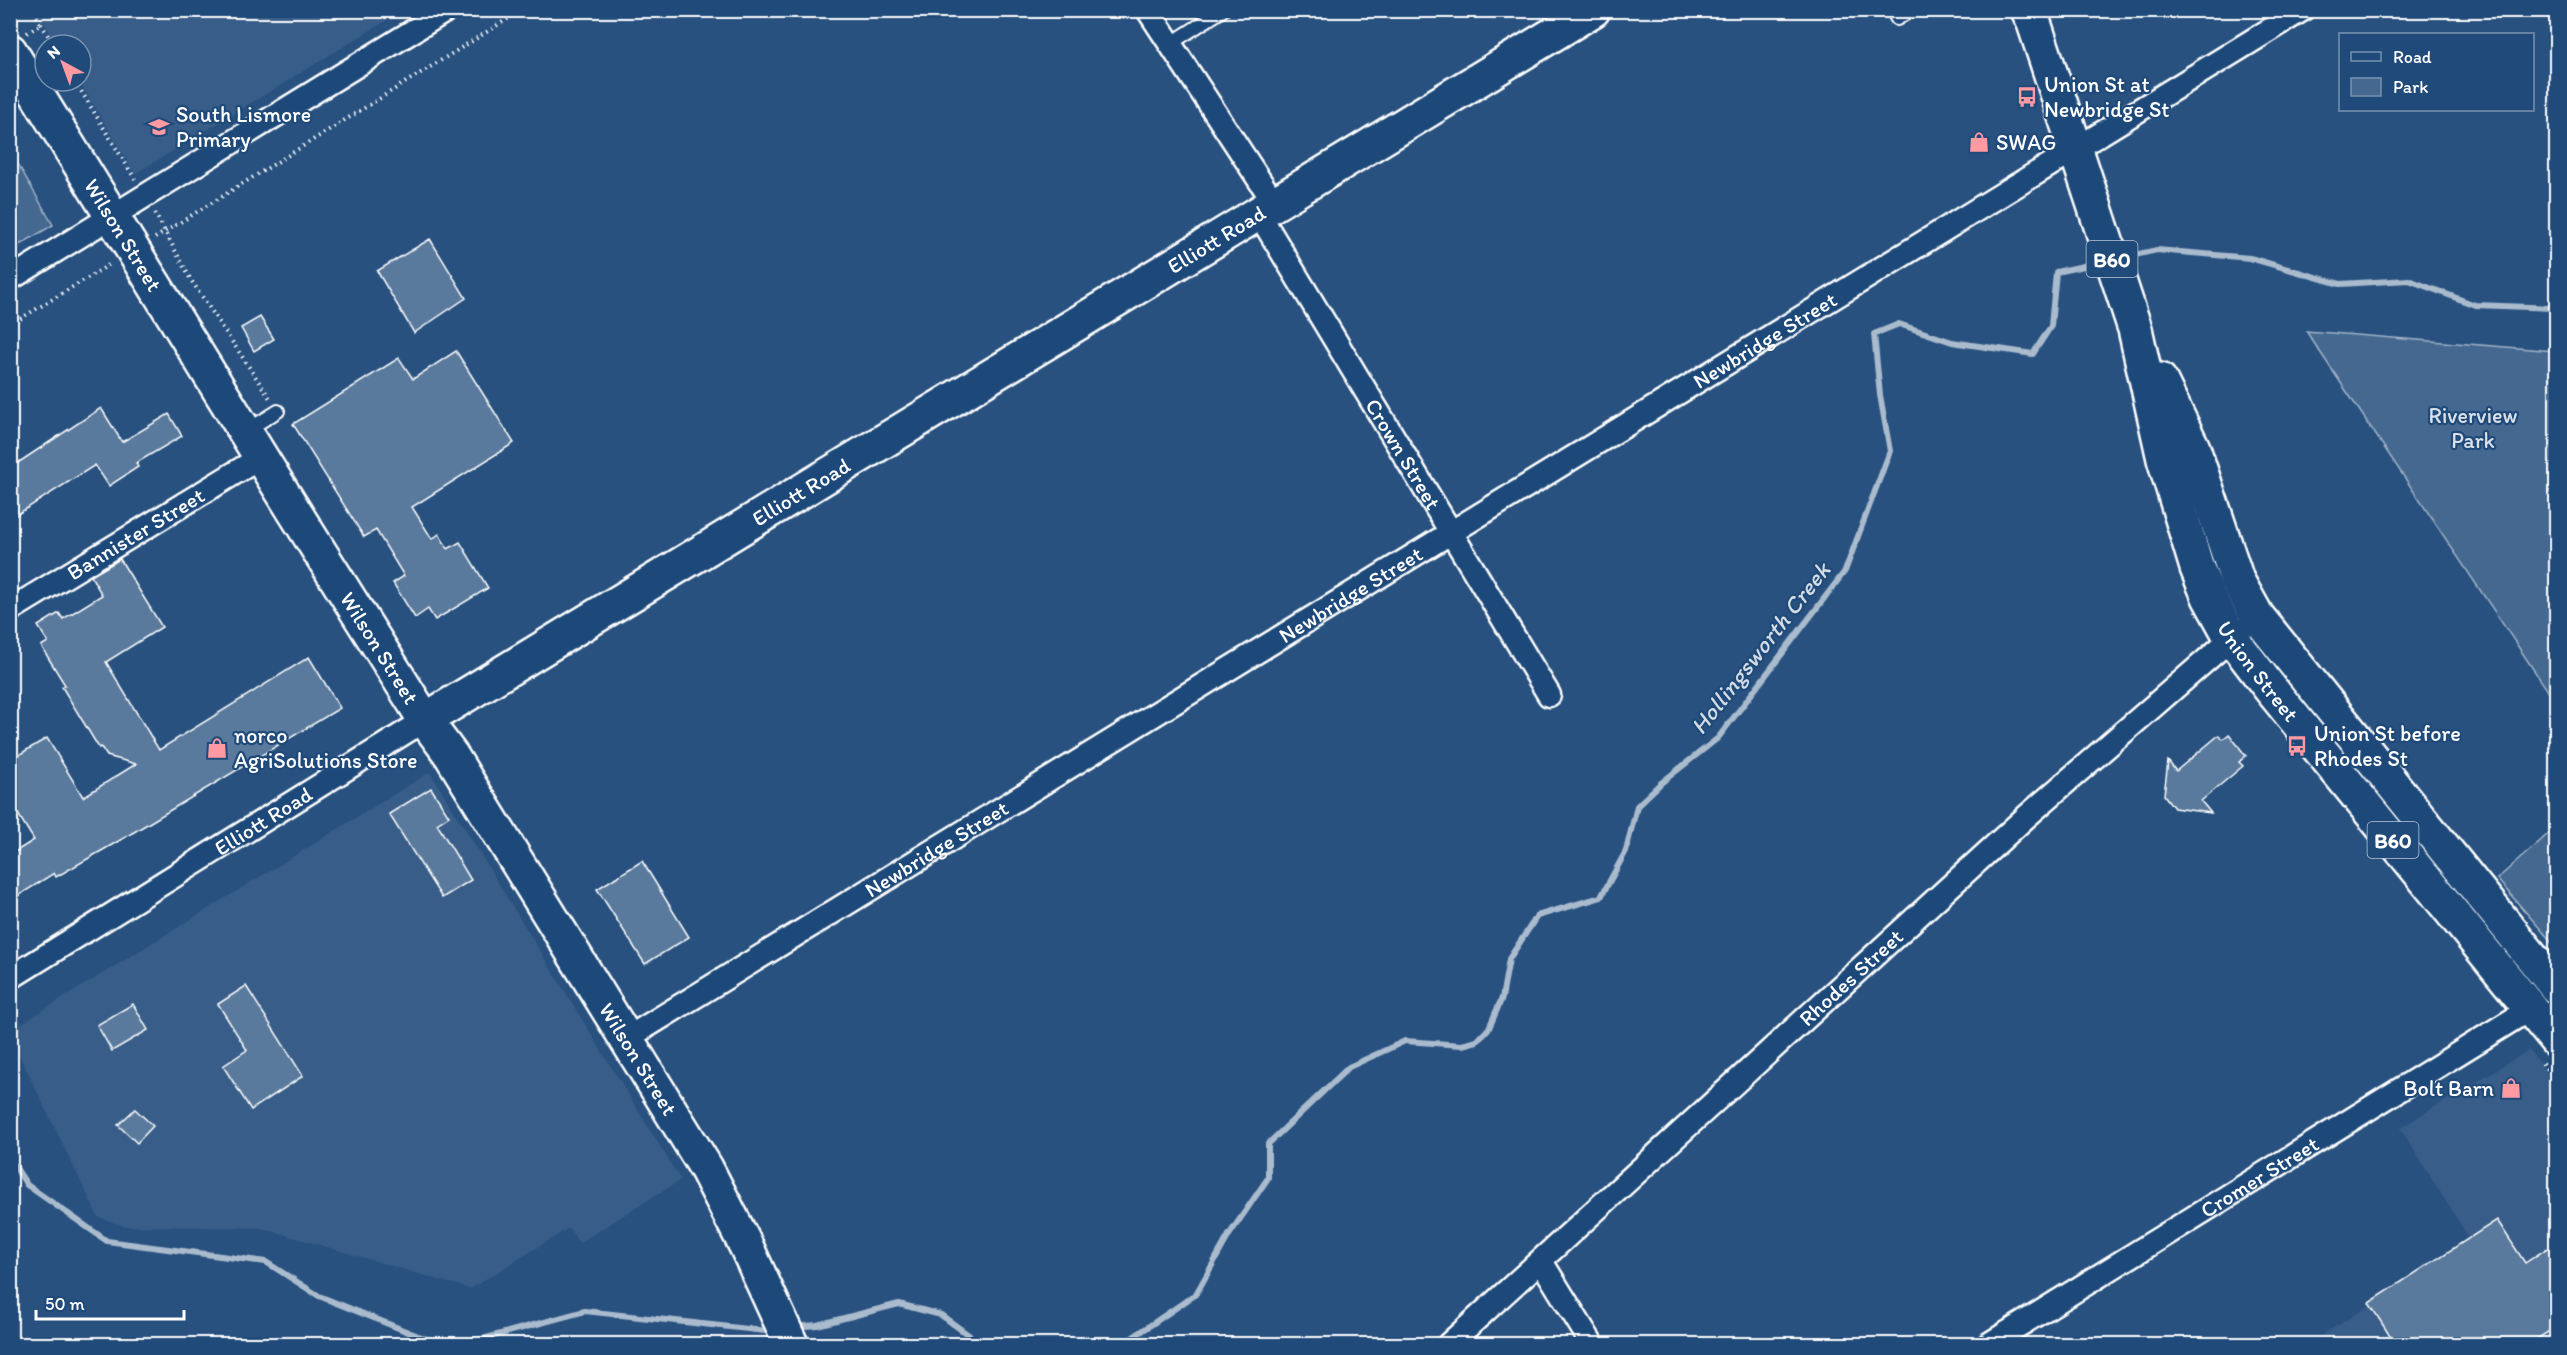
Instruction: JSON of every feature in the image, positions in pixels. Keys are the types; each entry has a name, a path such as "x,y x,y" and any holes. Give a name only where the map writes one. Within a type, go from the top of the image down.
{"street":[{"path":"10,279 447,10"},
{"name":"Crown Street","path":"1148,10 1267,209 1452,533 1549,695"},
{"name":"Elliott Road","path":"10,978 425,720 1593,10"},
{"name":"Newbridge Street","path":"626,1040 2302,10"},
{"name":"Union Street","path":"2031,15 2135,329 2180,517 2209,597 2231,637 2556,1040"},
{"name":"Wilson Street","path":"17,43 112,216 425,720 451,755 706,1168 747,1248 791,1344"},
{"name":"Union Street","path":"2135,329 2193,448 2237,580 2257,616 2556,987"},
{"name":"Bannister Street","path":"10,610 253,444"},
{"name":"Rhodes Street","path":"1449,1344 2026,817 2257,616"},
{"name":"Cromer Street","path":"1989,1344 2530,1009"},
{"path":"1541,1261 1592,1344"}],"lane":[{"path":"1170,44 1223,10"},
{"path":"1892,10 1897,19 1911,10"},
{"path":"253,444 278,411"}],"path":[{"path":"33,10 47,33"},
{"path":"149,241 522,10"},
{"path":"17,43 41,24"},
{"path":"82,93 135,180"},
{"path":"152,207 191,280 278,411"},
{"path":"10,325 115,262"}],"shaded area":[{"name":"South Lismore Primary","path":"37,11 402,11 135,174 86,93 93,93 93,33 50,33"},
{"path":"430,772 681,1180 579,1243 569,1228 470,1289 262,1228 124,1226 98,1217 11,1038 11,1030"},
{"path":"2529,1050 2556,1085 2556,1344 2307,1344 2472,1243 2400,1128"}],"green space":[{"path":"10,150 53,225 11,250 10,250"},
{"name":"Riverview Park","path":"2306,331 2556,351 2556,703"},
{"path":"2556,827 2556,947 2497,879"}],"building":[{"path":"430,239 466,298 414,333 377,271"},
{"path":"260,317 274,339 254,351 241,328"},
{"path":"456,351 514,443 412,507 432,539 439,534 448,549 460,542 488,588 435,620 428,609 415,618 393,583 404,576 376,530 364,537 293,424 399,358 413,379"},
{"path":"101,408 122,442 169,414 182,436 136,463 138,467 109,486 95,465 10,519 10,468"},
{"path":"120,559 162,627 106,662 159,750 309,657 340,708 124,838 56,877 54,873 10,901 10,855 34,840 10,801 10,760 47,738 83,797 136,764 107,756 101,747 99,748 62,687 65,685 41,646 48,642 38,626 59,613 63,619 102,595 91,576"},
{"path":"2229,734 2246,756 2239,762 2243,766 2201,801 2211,813 2174,808 2164,795 2168,761 2176,771 2219,735 2223,739"},
{"path":"431,788 449,816 437,824 471,880 442,898 389,814"},
{"path":"642,861 689,937 645,964 597,889"},
{"path":"246,986 303,1076 251,1110 223,1066 247,1050 218,1004"},
{"path":"133,1004 148,1030 112,1051 97,1025"},
{"path":"135,1109 153,1126 137,1143 118,1125"},
{"path":"2497,1220 2525,1263 2549,1247 2556,1259 2556,1327 2529,1344 2395,1344 2369,1303"}],"waterway":[{"name":"Hollingsworth Creek","path":"2121,258 2157,250 2250,258 2340,284 2409,280 2475,305 2556,308"},
{"name":"Hollingsworth Creek","path":"1123,1344 1196,1294 1229,1235 1268,1178 1268,1144 1349,1067 1405,1041 1462,1045 1477,1041 1489,1028 1502,998 1509,959 1537,916 1601,897 1626,851 1637,806 1661,783 1718,738 1845,571 1890,451 1880,395 1874,334 1899,324 1952,342 2033,354 2051,326 2056,272 2102,262"},
{"name":"Hollingsworth Creek","path":"10,1159 27,1185 107,1241 266,1262 319,1296 438,1344"},
{"name":"Hollingsworth Creek","path":"794,1327 817,1325 899,1304 941,1315 981,1344"},
{"name":"Hollingsworth Creek","path":"464,1344 585,1311 766,1331 775,1330"}],"place":[{"name":"Union St at Newbridge St","path":"2027,97"},
{"name":"South Lismore Primary","path":"159,127"},
{"name":"SWAG","path":"1979,142"},
{"name":"Union St before Rhodes St","path":"2297,746"},
{"name":"norco AgriSolutions Store","path":"217,748"},
{"name":"Bolt Barn","path":"2511,1088"}]}
